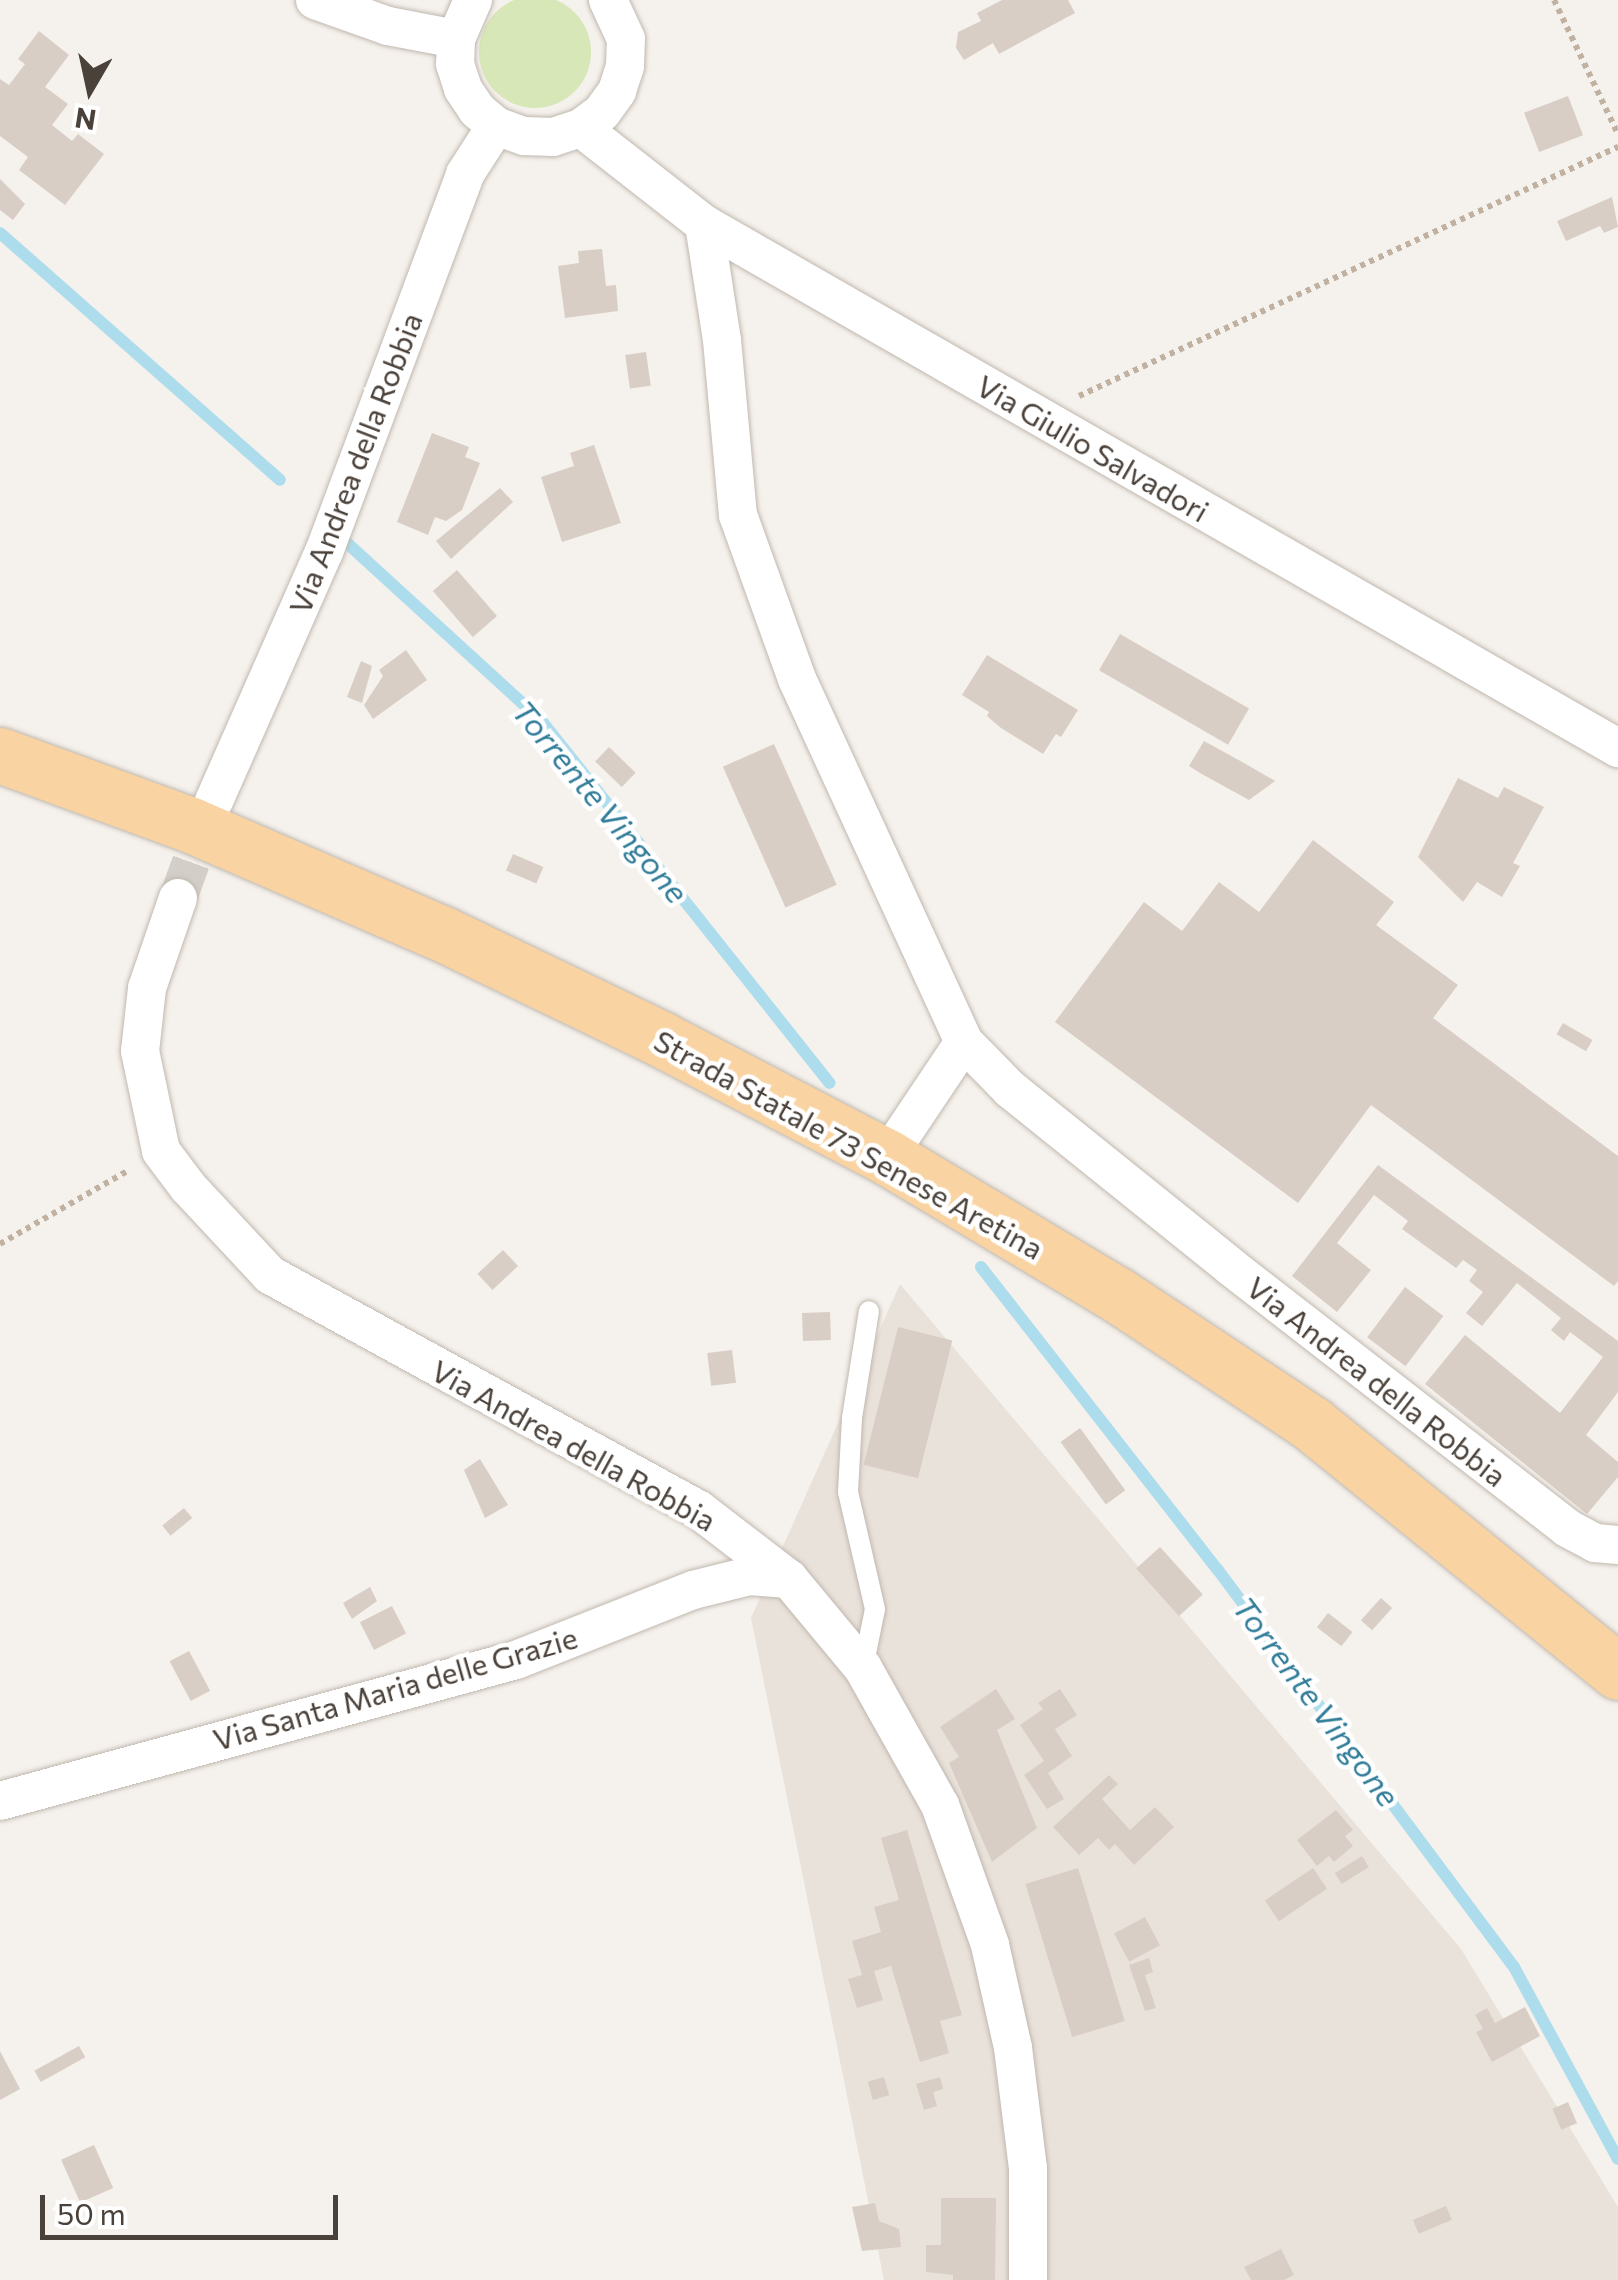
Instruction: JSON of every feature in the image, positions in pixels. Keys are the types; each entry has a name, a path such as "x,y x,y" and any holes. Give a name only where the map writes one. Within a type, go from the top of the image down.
{"main road":[{"name":"Strada Statale 73 Senese Aretina","path":"0,755 191,825 440,933 662,1040 887,1157 1118,1295 1312,1424 1618,1672"}],"street":[{"path":"316,0 388,26 456,39"},
{"path":"472,0 456,39 456,64 463,89 476,110 496,126 524,136 553,137 581,128 602,112 617,91 625,66 626,40 608,0"},
{"name":"Via Andrea della Robbia","path":"214,801 324,552 466,174 496,126"},
{"name":"Via Giulio Salvadori","path":"581,128 704,224 1618,748"},
{"name":"Via Andrea della Robbia","path":"704,224 722,340 738,515 797,679 964,1042 1010,1089 1567,1528 1594,1544 1618,1546"},
{"name":"Via Andrea della Robbia","path":"178,898 148,988 140,1052 161,1151 188,1187 270,1275 699,1510 788,1580 864,1668 940,1805 990,1944 1013,2048 1028,2168 1028,2280"},
{"path":"887,1157 964,1042"},
{"name":"Via Santa Maria delle Grazie","path":"0,1801 516,1660 693,1590 748,1576 788,1580"}],"lane":[{"path":"864,1668 875,1609 848,1492 852,1418 869,1311"}],"path":[{"path":"1554,0 1618,134"},
{"path":"1036,415 1618,148"},
{"path":"0,1244 161,1151"}],"shaded area":[{"path":"900,1284 1461,1949 1618,2207 1618,2280 884,2280 751,1618"}],"green space":[{"path":"535,-4 556,0 574,13 587,31 591,52 587,73 574,91 556,104 535,108 514,104 496,91 483,73 479,52 483,31 496,13 514,0"}],"building":[{"path":"1002,0 1068,0 1075,13 999,54 993,43 964,60 956,48 958,32 981,21 977,13"},
{"path":"39,31 69,55 45,87 68,104 52,125 72,141 78,134 104,154 65,205 19,170 28,157 0,136 0,79 9,85 25,64 18,59"},
{"path":"1568,96 1583,135 1539,152 1524,113"},
{"path":"0,179 25,204 13,220 0,210"},
{"path":"1612,197 1618,227 1604,233 1600,226 1566,241 1557,221"},
{"path":"602,249 606,286 616,285 618,311 565,318 558,266 579,263 578,251"},
{"path":"646,352 651,386 630,389 625,355"},
{"path":"432,433 469,447 465,457 480,463 462,510 446,521 435,517 428,535 397,522"},
{"path":"594,445 621,523 562,542 541,477 574,466 570,453"},
{"path":"500,488 513,502 451,559 436,541"},
{"path":"457,570 497,616 473,637 433,591"},
{"path":"1120,634 1249,709 1228,745 1099,670"},
{"path":"406,650 427,680 373,719 364,705 383,676 379,670"},
{"path":"987,655 1078,710 1061,737 1056,734 1043,754 1001,728 987,716 989,712 962,695"},
{"path":"361,661 372,666 362,703 347,697"},
{"path":"1204,741 1275,781 1249,800 1200,773 1189,766"},
{"path":"774,744 837,885 785,907 723,767"},
{"path":"609,747 636,773 622,787 595,761"},
{"path":"1458,778 1498,798 1504,787 1544,807 1513,863 1520,866 1502,897 1477,882 1463,902 1418,857"},
{"path":"1313,840 1394,902 1376,925 1458,985 1433,1018 1618,1156 1618,1281 1614,1286 1371,1105 1298,1203 1055,1022 1144,902 1182,931 1219,882 1259,912"},
{"path":"513,854 543,867 536,883 506,871"},
{"path":"1563,1023 1592,1040 1586,1051 1556,1034"},
{"path":"1378,1165 1618,1341 1618,1392 1586,1435 1618,1462 1618,1477 1587,1514 1425,1384 1465,1335 1560,1413 1603,1357 1570,1332 1564,1341 1551,1330 1561,1318 1517,1283 1482,1326 1466,1313 1483,1292 1469,1281 1477,1270 1463,1260 1456,1268 1402,1229 1408,1221 1374,1195 1337,1243 1371,1270 1337,1312 1292,1276"},
{"path":"503,1250 518,1266 492,1290 477,1274"},
{"path":"1405,1287 1443,1316 1405,1366 1367,1337"},
{"path":"830,1312 831,1340 803,1341 802,1313"},
{"path":"898,1327 952,1341 918,1478 864,1465"},
{"path":"732,1350 736,1383 711,1386 707,1353"},
{"path":"1080,1428 1125,1490 1106,1504 1061,1442"},
{"path":"480,1459 508,1505 485,1518 464,1470"},
{"path":"184,1508 192,1518 170,1536 162,1526"},
{"path":"1160,1547 1203,1595 1179,1616 1136,1568"},
{"path":"370,1587 377,1601 352,1619 343,1603"},
{"path":"1381,1598 1392,1608 1372,1630 1361,1620"},
{"path":"392,1606 406,1634 374,1650 360,1622"},
{"path":"1328,1613 1352,1632 1341,1646 1317,1627"},
{"path":"189,1651 210,1691 191,1701 170,1661"},
{"path":"996,1689 1015,1719 997,1730 1037,1828 992,1862 949,1763 959,1757 940,1727"},
{"path":"1060,1689 1077,1715 1055,1729 1072,1756 1048,1773 1064,1799 1047,1809 1024,1775 1044,1761 1020,1725 1043,1709 1038,1703"},
{"path":"1109,1775 1118,1784 1102,1799 1130,1830 1155,1807 1174,1827 1134,1865 1115,1844 1109,1850 1098,1838 1079,1855 1053,1827"},
{"path":"1336,1810 1353,1830 1345,1836 1353,1846 1334,1862 1329,1856 1317,1866 1297,1840"},
{"path":"907,1830 962,2015 940,2021 949,2053 920,2062 891,1966 874,1971 883,2000 857,2008 848,1979 862,1975 852,1941 881,1932 874,1907 899,1900 881,1838"},
{"path":"1362,1856 1369,1867 1342,1884 1335,1873"},
{"path":"1078,1868 1125,2021 1072,2037 1025,1884"},
{"path":"1313,1868 1327,1889 1279,1921 1265,1900"},
{"path":"1145,1917 1160,1945 1129,1962 1114,1933"},
{"path":"1149,1958 1153,1972 1145,1975 1156,2008 1145,2011 1129,1965"},
{"path":"1525,2007 1540,2036 1492,2062 1476,2032 1483,2029 1475,2015 1487,2008 1495,2023"},
{"path":"79,2046 85,2057 41,2082 34,2071"},
{"path":"0,2051 20,2089 0,2100"},
{"path":"884,2077 889,2095 873,2100 868,2082"},
{"path":"940,2077 943,2089 933,2092 937,2106 924,2110 916,2084"},
{"path":"1568,2102 1577,2123 1561,2130 1552,2109"},
{"path":"94,2145 113,2188 80,2203 61,2160"},
{"path":"941,2198 996,2198 995,2280 953,2280 953,2275 926,2272 926,2245 941,2245"},
{"path":"875,2203 879,2221 899,2229 901,2247 862,2251 852,2207"},
{"path":"1446,2206 1452,2220 1419,2234 1413,2220"},
{"path":"1281,2249 1294,2275 1284,2280 1251,2280 1244,2267"}],"waterway":[{"name":"Torrente Vingone","path":"0,233 280,480"},
{"name":"Torrente Vingone","path":"347,543 540,719 830,1083"},
{"name":"Torrente Vingone","path":"981,1267 1218,1570 1514,1967 1618,2159"}],"tunnel":[{"path":"178,898 211,808"}]}
